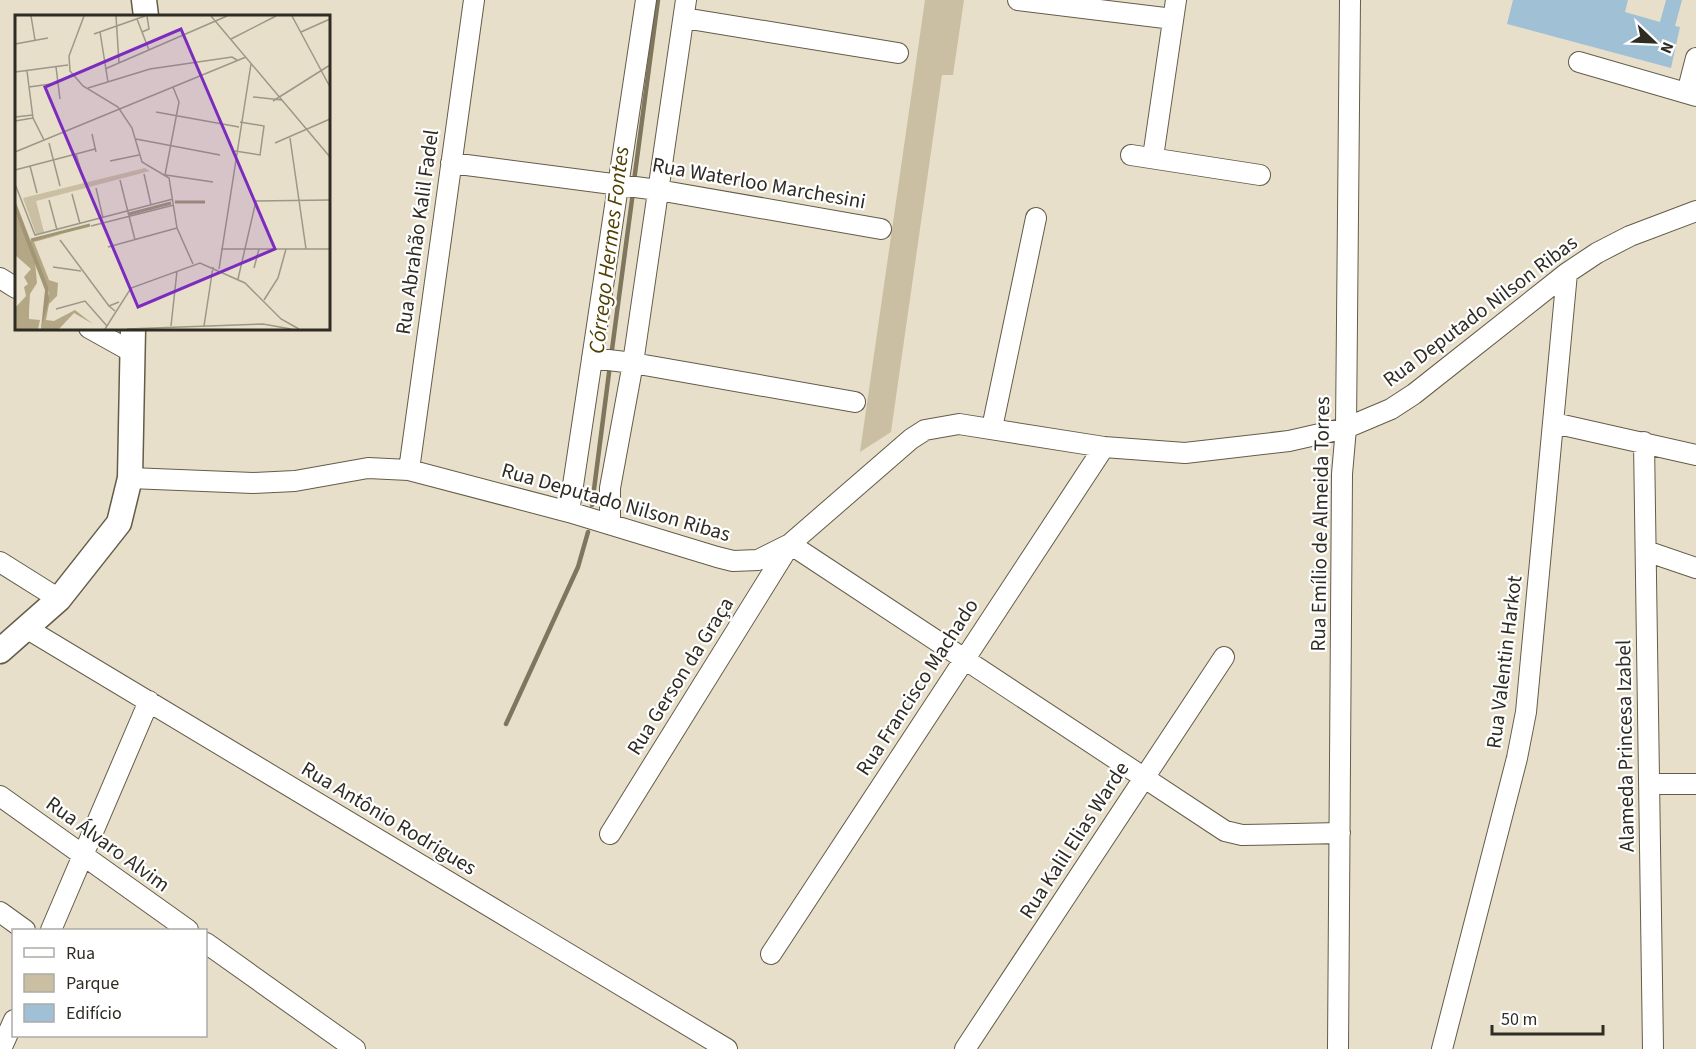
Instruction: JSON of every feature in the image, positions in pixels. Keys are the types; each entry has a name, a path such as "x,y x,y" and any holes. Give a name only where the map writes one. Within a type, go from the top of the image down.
{"main road":[{"path":"144,0 146,15"},
{"path":"0,651 59,599 119,523 130,478 133,330"}],"street":[{"name":"Rua Abrahão Kalil Fadel","path":"409,470 474,0"},
{"path":"569,512 621,185 646,0"},
{"path":"1018,0 1175,10 1153,157"},
{"name":"Rua Emílio de Almeida Torres","path":"1338,1049 1342,474 1346,428 1350,0"},
{"path":"610,524 610,488 633,363 685,9 898,53"},
{"path":"1579,62 1691,95 1696,58"},
{"path":"1131,155 1260,175"},
{"name":"Rua Waterloo Marchesini","path":"450,163 658,190 881,229"},
{"name":"Rua Deputado Nilson Ribas","path":"130,478 253,483 295,480 368,468 409,470 569,512 733,561 758,560 790,544 925,430 959,424 1104,447 1165,453 1208,452 1289,441 1346,428 1391,409 1414,394 1567,273 1613,244 1696,211"},
{"path":"992,428 1036,218"},
{"name":"Rua Valentin Harkot","path":"1442,1049 1522,735 1567,273"},
{"path":"0,278 15,287"},
{"path":"93,330 132,352"},
{"path":"592,358 633,363 855,402"},
{"path":"1554,423 1696,455"},
{"name":"Alameda Princesa Izabel","path":"1644,442 1653,1049"},
{"name":"Rua Francisco Machado","path":"771,954 1104,447"},
{"path":"790,544 1217,826 1233,834 1340,833"},
{"name":"Rua Gerson da Graça","path":"610,834 790,544"},
{"path":"1646,551 1696,568"},
{"path":"0,562 59,599"},
{"name":"Rua Antônio Rodrigues","path":"26,628 727,1049"},
{"name":"Rua Kalil Elias Warde","path":"965,1049 1224,657"},
{"path":"51,929 149,701"},
{"path":"1649,784 1696,784"},
{"name":"Rua Álvaro Alvim","path":"0,796 187,929"},
{"path":"0,912 24,929"},
{"path":"207,944 355,1049"},
{"path":"1,1049 12,1024"}],"green space":[{"path":"925,0 964,0 953,75 942,75 891,432 860,452"}],"building":[{"path":"1513,0 1628,0 1625,12 1660,22 1666,0 1682,0 1675,26 1680,27 1671,68 1507,24"}],"waterway":[{"name":"Córrego Hermes Fontes","path":"634,181 658,0"},
{"name":"Córrego Hermes Fontes","path":"611,357 633,192"},
{"name":"Córrego Hermes Fontes","path":"592,505 610,365"},
{"path":"506,724 578,567 588,532"}]}
